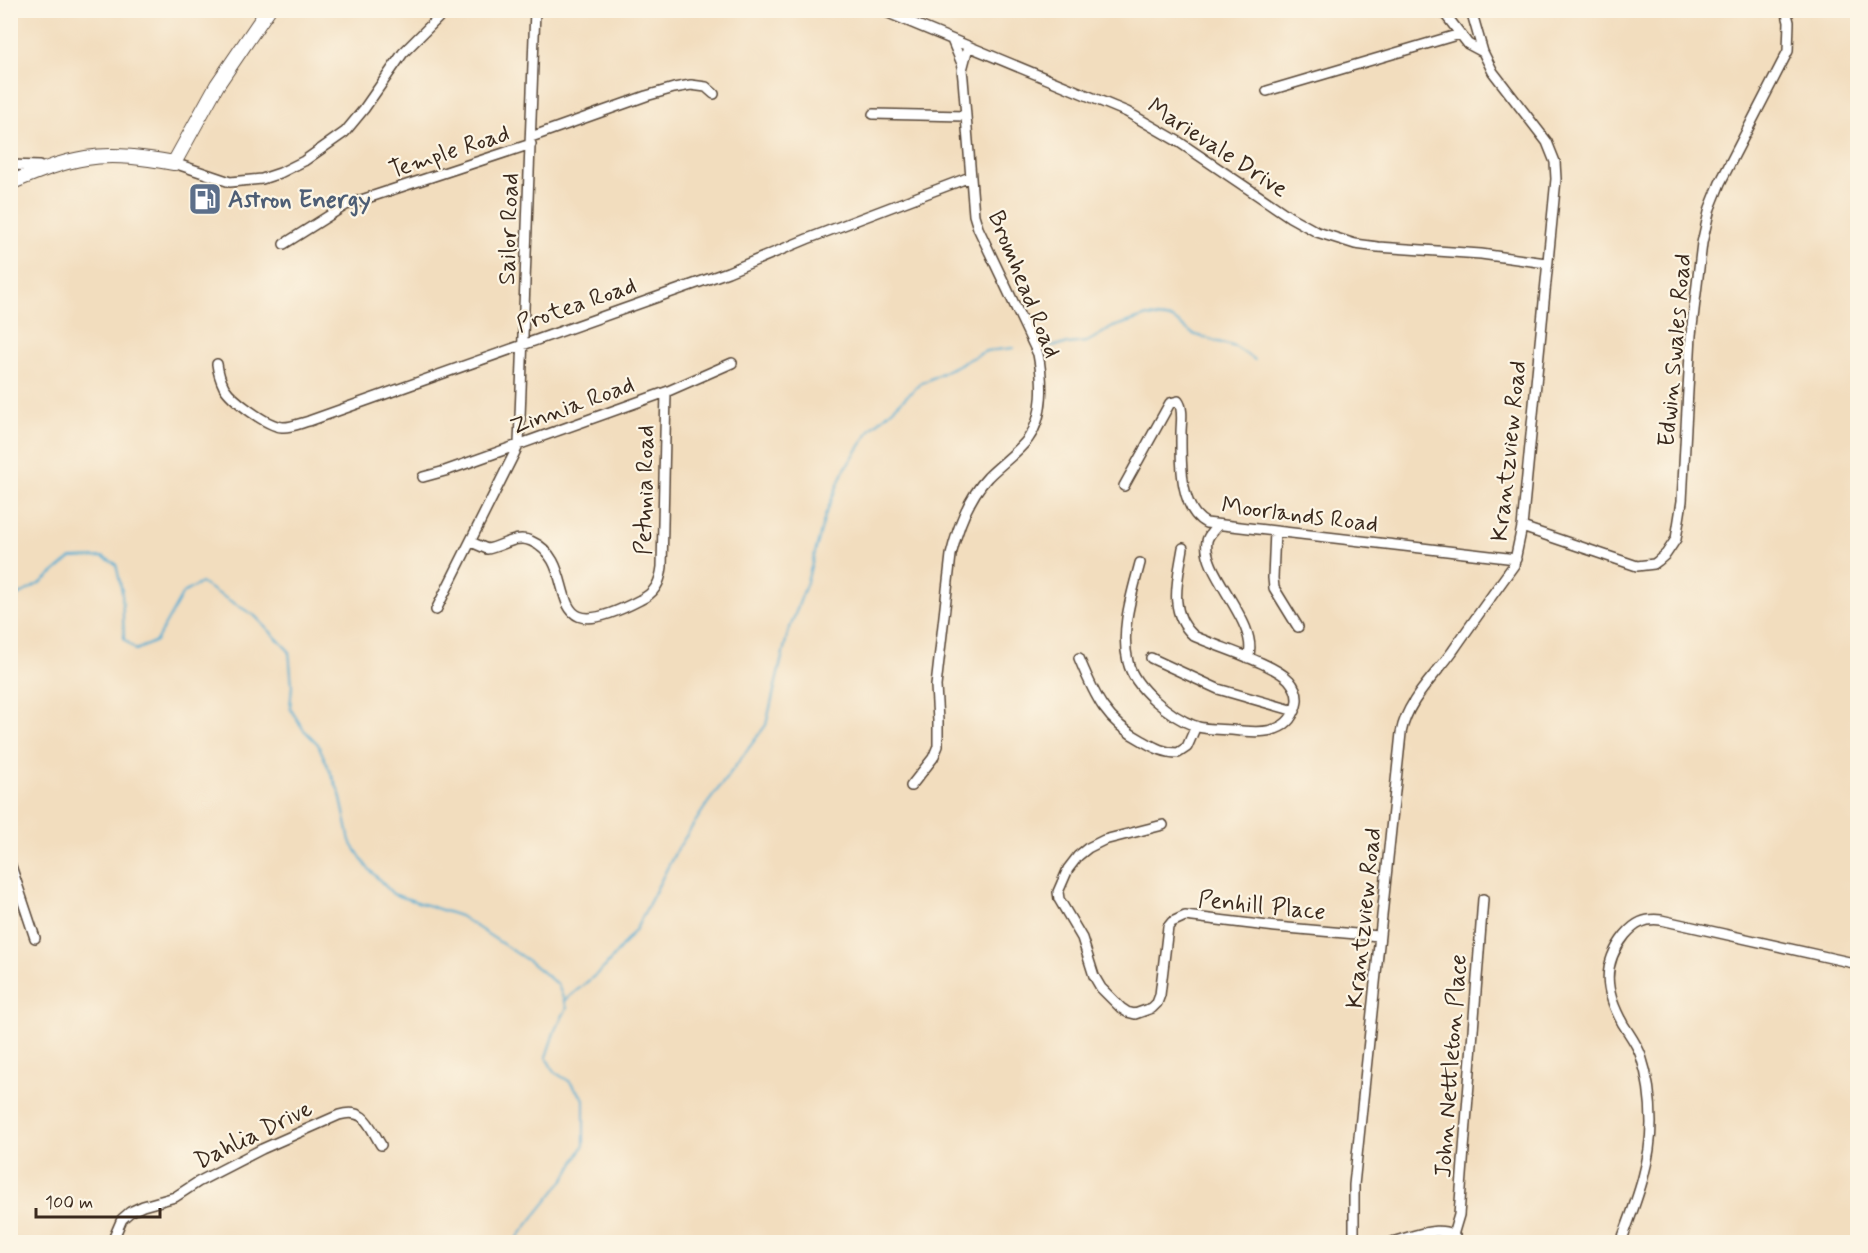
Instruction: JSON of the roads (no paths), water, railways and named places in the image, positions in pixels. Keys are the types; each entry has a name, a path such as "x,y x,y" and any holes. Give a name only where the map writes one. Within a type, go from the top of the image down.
{"main road":[{"path":"10,183 87,158 132,157 174,163 217,85 268,10"}],"street":[{"path":"174,163 230,182 261,179 280,173 304,161 345,132 364,110 403,53 446,10"},
{"name":"Sailor Road","path":"436,610 519,444 535,10"},
{"name":"Marievale Drive","path":"881,10 1127,112 1179,141 1290,217 1317,232 1355,244 1481,254 1546,263"},
{"path":"1442,10 1468,44 1483,51"},
{"name":"Krantzview Road","path":"1354,1242 1354,1185 1402,724 1413,702 1516,559 1522,527 1556,179 1552,152 1537,127 1493,72 1483,51 1471,10"},
{"name":"Edwin Swales Road","path":"1522,527 1637,566 1654,564 1666,554 1676,539 1682,501 1691,346 1702,243 1710,208 1720,183 1788,51 1789,22 1786,10"},
{"path":"1267,91 1460,34"},
{"path":"952,40 963,66"},
{"name":"Bromhead Road","path":"911,786 933,758 938,746 936,686 951,555 956,535 976,492 988,477 1027,440 1034,429 1041,399 1038,354 978,228 974,214 963,66 968,46"},
{"name":"Temple Road","path":"284,244 346,205 531,141 646,96 691,86 706,87 714,94"},
{"path":"873,114 965,116"},
{"path":"10,165 39,166 43,171"},
{"name":"Protea Road","path":"217,364 219,377 225,389 232,396 264,420 285,428 728,272 807,239 970,177"},
{"name":"Zinnia Road","path":"423,477 666,392 732,363"},
{"name":"Petunia Road","path":"471,542 487,549 521,539 531,541 540,547 550,557 556,569 568,608 584,618 598,617 620,610 650,595 661,578 662,567 666,392"},
{"name":"Moorlands Road","path":"1124,486 1170,403 1178,401 1182,408 1181,455 1188,504 1198,519 1218,525 1516,559"},
{"path":"1218,525 1209,537 1207,549 1228,596 1248,631 1251,645 1248,658"},
{"path":"1275,531 1274,588 1298,627"},
{"path":"1140,563 1129,604 1126,638 1128,664 1150,697 1196,726 1269,732 1286,724 1295,711 1298,701 1287,678 1248,658 1194,636 1187,630 1178,611 1176,595 1183,548"},
{"path":"1079,658 1102,707 1114,722 1128,733 1158,749 1178,753 1187,747 1196,726"},
{"path":"1150,658 1218,689 1295,711"},
{"name":"Penhill Place","path":"1163,825 1104,840 1088,848 1068,869 1058,892 1059,899 1082,938 1097,982 1127,1012 1135,1014 1144,1012 1157,1003 1160,995 1168,927 1172,922 1185,916 1380,936"},
{"path":"10,863 35,938"},
{"name":"John Nettleton Place","path":"1456,1238 1483,899"},
{"path":"1621,1242 1646,1168 1651,1124 1648,1085 1641,1057 1613,1004 1608,987 1611,962 1618,945 1627,933 1638,923 1654,919 1857,964"},
{"name":"Dahlia Drive","path":"112,1242 117,1228 130,1212 142,1206 175,1197 198,1182 262,1149 339,1115 350,1112 357,1113 364,1118 381,1145"},
{"path":"1392,1242 1439,1231 1456,1238"}],"waterway":[{"path":"1039,347 1087,342 1113,327 1147,316 1173,319 1193,334 1235,347 1255,360"},
{"path":"564,1001 605,967 636,929 675,853 707,804 766,725 787,636 807,582 825,516 843,472 871,429 920,384 986,351 1014,348"},
{"path":"10,600 42,582 71,558 103,557 116,564 122,592 124,639 136,650 156,641 183,593 201,583 255,616 289,651 292,685 290,708 303,729 318,744 340,794 350,841 367,867 393,894 460,916 530,962 558,985 567,1008 555,1030 546,1057 554,1072 569,1081 584,1099 584,1145 566,1177 514,1242"}],"place":[{"name":"Astron Energy","path":"205,199"}]}
